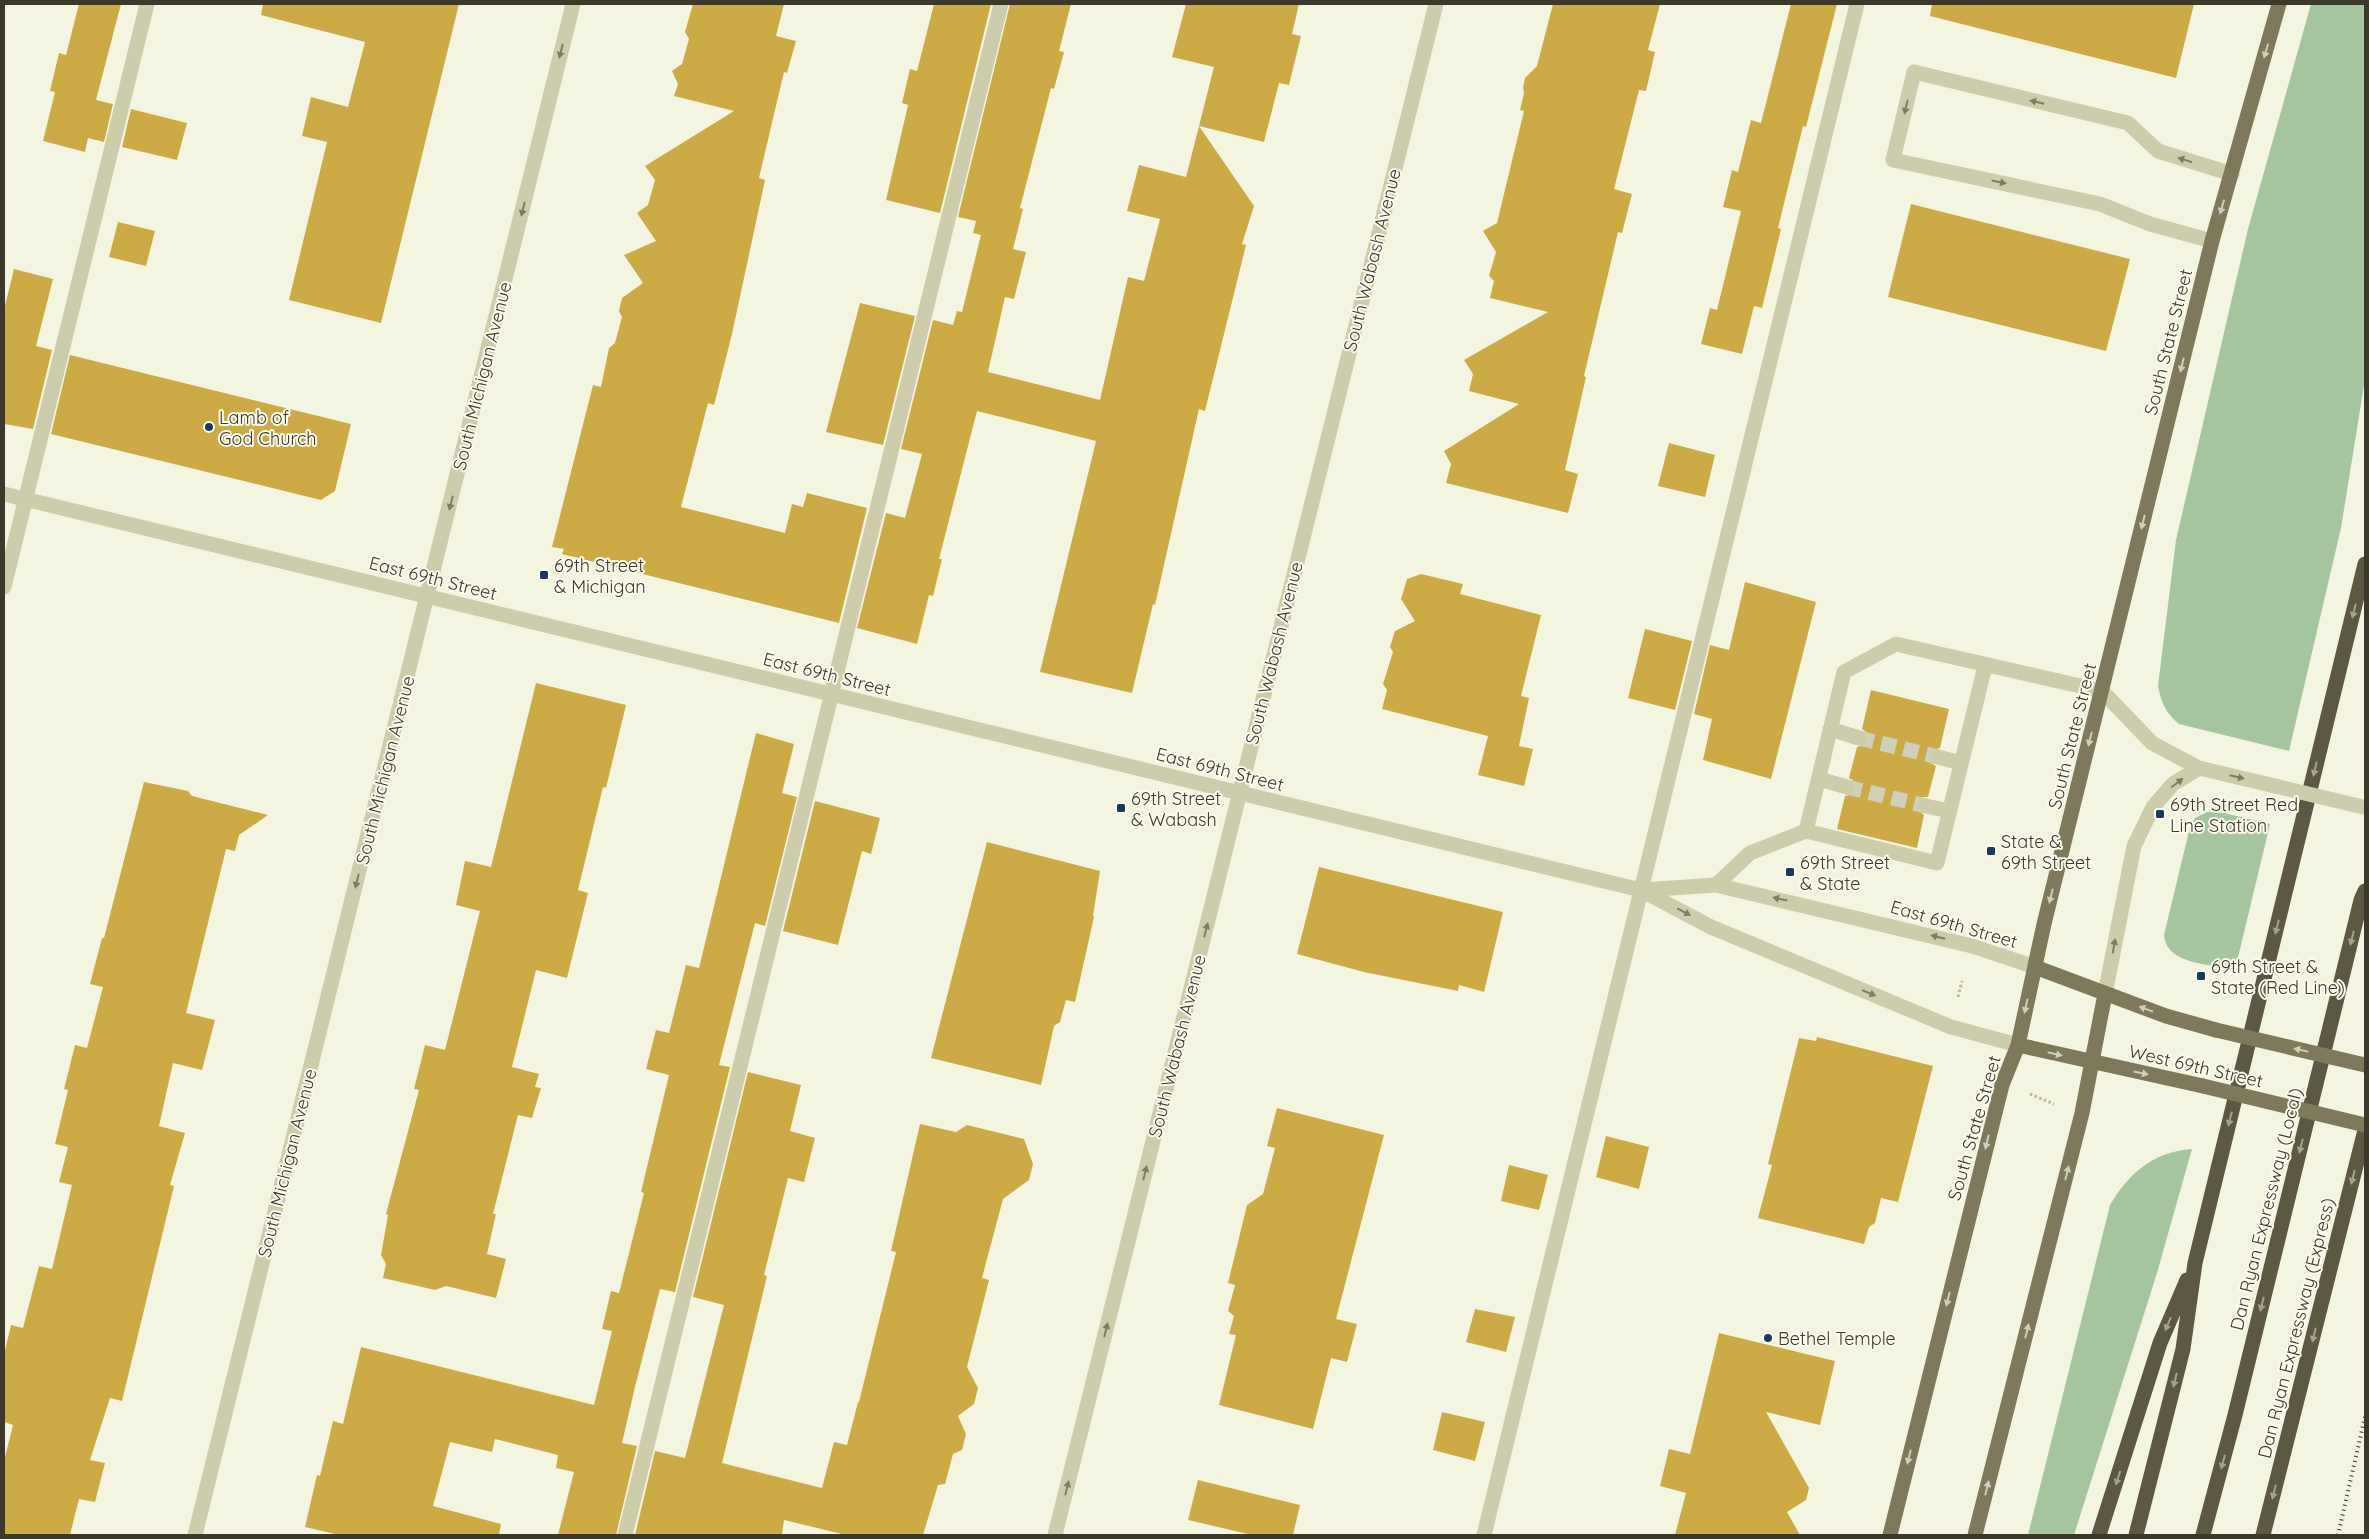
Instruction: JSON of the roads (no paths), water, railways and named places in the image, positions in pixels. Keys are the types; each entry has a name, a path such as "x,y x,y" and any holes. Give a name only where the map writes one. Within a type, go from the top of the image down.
{"highway":[{"path":"2136,1535 2183,1349 2194,1263 2365,564"},
{"name":"Dan Ryan Expressway (Local)","path":"2202,1535 2235,1415 2356,919 2365,891"},
{"name":"Dan Ryan Expressway (Express)","path":"2264,1535 2365,1130"},
{"path":"2100,1535 2160,1343 2194,1263"}],"main road":[{"name":"South State Street","path":"1890,1535 2002,1085 2018,1045 2035,968 2212,241 2279,4"},
{"name":"East 69th Street","path":"2035,968 2105,994"},
{"path":"1975,1535 2080,1123 2105,994 2166,1016 2216,1030 2365,1066"},
{"name":"West 69th Street","path":"2018,1045 2203,1086 2365,1125"}],"street":[{"path":"4,587 147,4"},
{"name":"South Michigan Avenue","path":"195,1535 573,4"},
{"path":"625,1535 1001,4"},
{"name":"South Wabash Avenue","path":"1055,1535 1436,4"},
{"path":"1484,1535 1857,4"},
{"path":"2212,241 2150,224 2100,204 1893,160 1914,72 2128,124 2158,151 2232,174"},
{"name":"East 69th Street","path":"4,494 1641,890 1711,927 1924,1016 1951,1027 2018,1045"},
{"path":"1806,831 1844,672 1896,644 1985,666 2102,691 2152,743 2199,768 2365,808"},
{"path":"1716,885 1750,853 1806,831 1937,863 1985,666"},
{"path":"1830,730 1859,738"},
{"path":"1938,758 1961,763"},
{"path":"2105,994 2134,846 2153,807 2173,784 2199,768"},
{"path":"1819,779 1847,787"},
{"path":"1926,806 1950,812"},
{"name":"East 69th Street","path":"1641,890 1716,885 1972,946 2035,968"}],"tunnel":[{"path":"1859,738 1938,757"},
{"path":"1847,787 1926,806"}],"railway":[{"path":"2338,1535 2365,1417"}],"place":[{"name":"Lamb of God Church","path":"209,427"},
{"name":"69th Street & Michigan","path":"544,575"},
{"name":"69th Street & Wabash","path":"1121,808"},
{"name":"69th Street Red Line Station","path":"2160,814"},
{"name":"State & 69th Street","path":"1991,851"},
{"name":"69th Street & State","path":"1790,872"},
{"name":"69th Street & State (Red Line)","path":"2201,976"},
{"name":"Bethel Temple","path":"1768,1338"}]}
